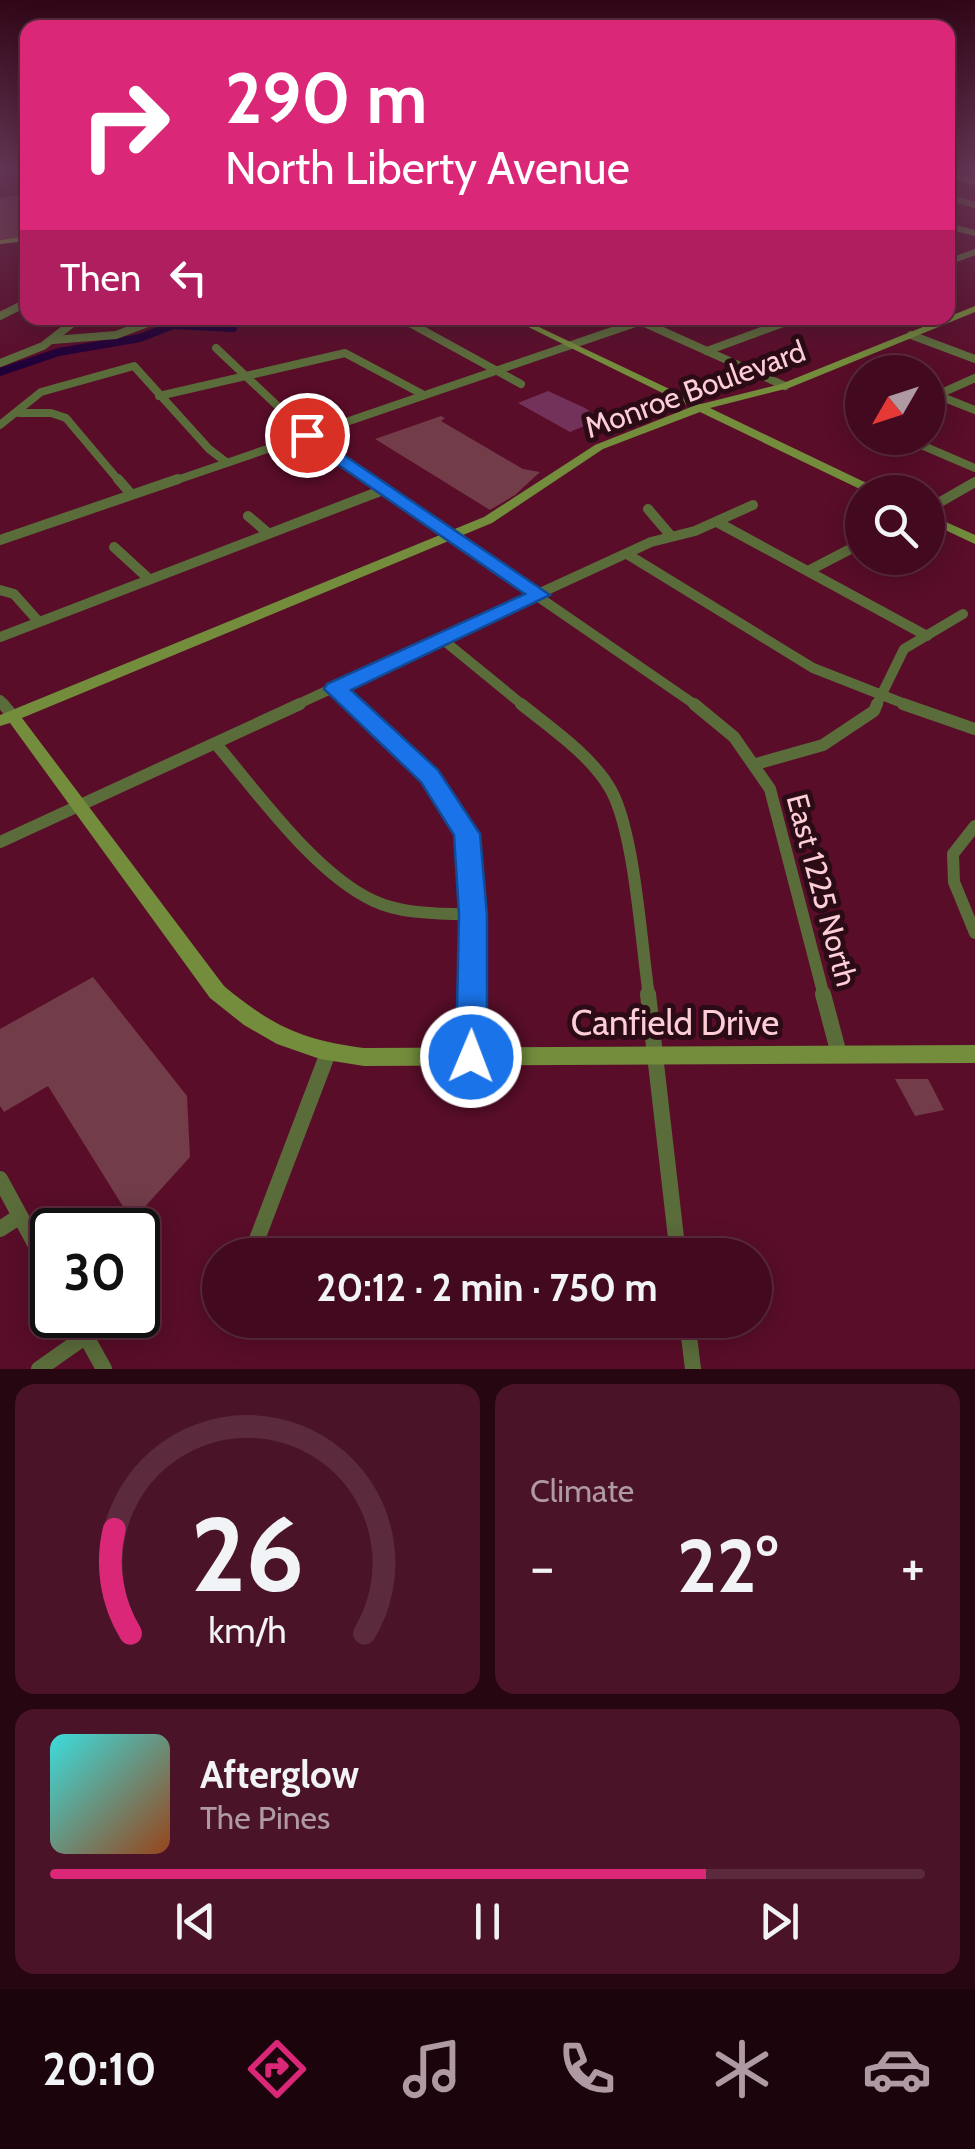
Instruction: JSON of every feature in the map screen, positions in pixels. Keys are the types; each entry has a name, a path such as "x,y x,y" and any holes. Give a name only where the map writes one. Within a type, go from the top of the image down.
{"street":[{"path":"0,364 31,353 71,325"},
{"path":"53,340 116,335 142,325"},
{"path":"414,325 522,384"},
{"path":"528,325 845,478"},
{"path":"0,540 624,325"},
{"path":"652,325 785,386"},
{"path":"706,351 778,325"},
{"name":"Monroe Boulevard","path":"4,712 453,536 508,509 567,464 599,447 699,408 785,386 934,325"},
{"path":"911,334 975,359"},
{"name":"East 1225 North","path":"216,348 307,435 710,715 756,764 770,789 839,1054"},
{"path":"159,396 345,353 422,394"},
{"path":"0,425 41,392 134,366 226,462"},
{"path":"945,391 975,378"},
{"path":"945,401 975,410"},
{"path":"19,413 51,413 66,418 131,494"},
{"path":"945,455 975,468"},
{"path":"945,500 975,482"},
{"path":"0,637 384,490"},
{"path":"0,842 627,554 753,505"},
{"path":"648,508 672,536"},
{"path":"248,516 268,533"},
{"path":"717,522 927,636"},
{"path":"945,526 975,540"},
{"path":"114,547 149,578"},
{"path":"808,571 845,552"},
{"path":"627,554 813,668 884,698 975,729"},
{"path":"0,590 14,594 38,621"},
{"path":"756,764 823,745 874,712 884,698 904,649 963,614"},
{"path":"442,639 568,741 610,788 624,823 676,1238"},
{"path":"335,689 430,776 467,834 473,915 471,1057"},
{"name":"Canfield Drive","path":"4,712 217,992 251,1021 283,1040 328,1053 364,1057 975,1054"},
{"path":"216,744 337,876 369,900 408,912 473,915"},
{"path":"975,826 953,854 954,882 975,933"},
{"path":"257,1238 328,1053"},
{"path":"0,1179 30,1234"},
{"path":"0,1228 20,1216"},
{"path":"39,1369 83,1338"},
{"path":"87,1338 104,1369"},
{"path":"689,1338 693,1369"}],"shaded area":[{"path":"0,235 20,235 20,237 0,240"},
{"path":"441,416 445,418 441,421 523,469 540,472 515,495 490,510 375,439"},
{"path":"93,977 187,1096 190,1157 144,1208 124,1208 48,1086 4,1112 0,1106 0,1029"},
{"path":"895,1079 928,1079 944,1110 915,1116"}],"building":[{"path":"548,391 601,419 570,432 518,403"}],"waterway":[{"path":"0,372 59,352 140,338 173,325 233,328"}],"route":[{"path":"307,435 540,595 335,689 430,776 467,834 473,915 471,1057"}]}
